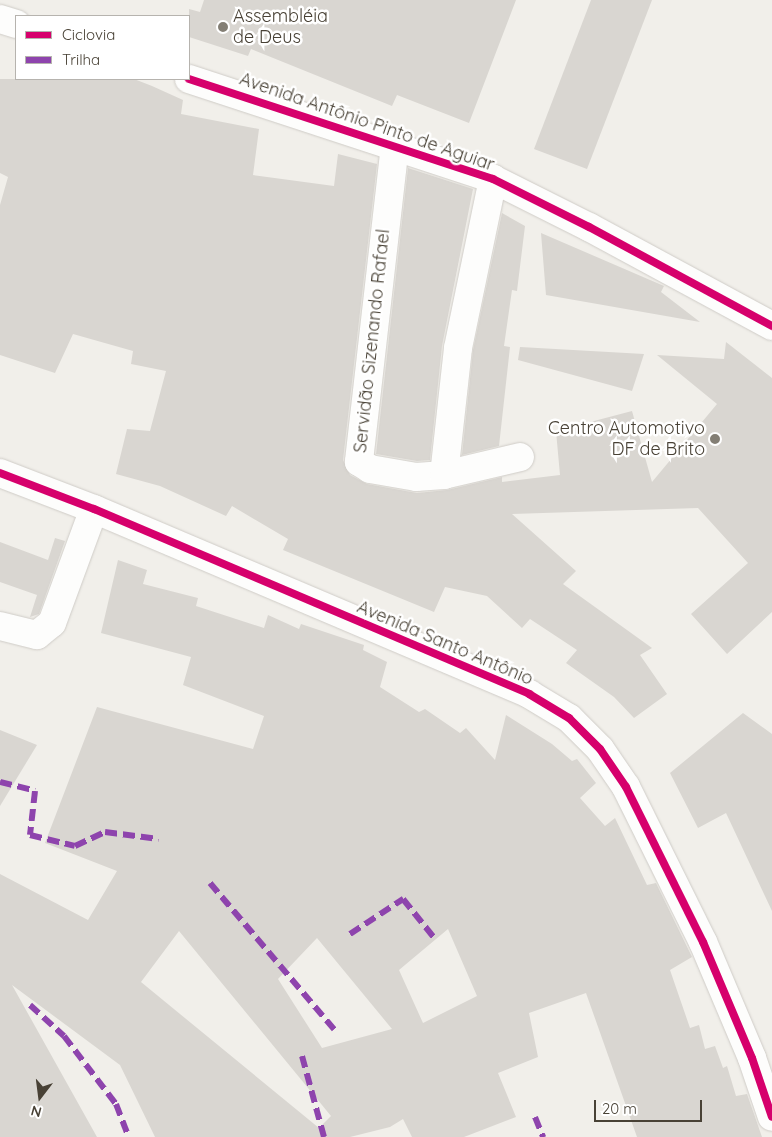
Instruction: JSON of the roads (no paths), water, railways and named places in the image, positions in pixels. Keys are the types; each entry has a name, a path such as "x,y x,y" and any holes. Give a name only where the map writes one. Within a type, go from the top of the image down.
{"street":[{"path":"0,19 15,24"},
{"name":"Avenida Antônio Pinto de Aguiar","path":"190,79 396,144 492,179 589,226 772,326"},
{"name":"Servidão Sizenando Rafael","path":"396,144 358,456 359,462 370,469 416,477 444,475 520,457"},
{"path":"444,475 458,348 492,179"},
{"name":"Avenida Santo Antônio","path":"0,473 94,509 529,694 569,718 600,748 626,787 703,942 752,1058 772,1117"},
{"path":"0,626 37,635 52,622 94,509"}],"place":[{"name":"Assembléia de Deus","path":"223,27"},
{"name":"Centro Automotivo DF de Brito","path":"715,439"}]}
